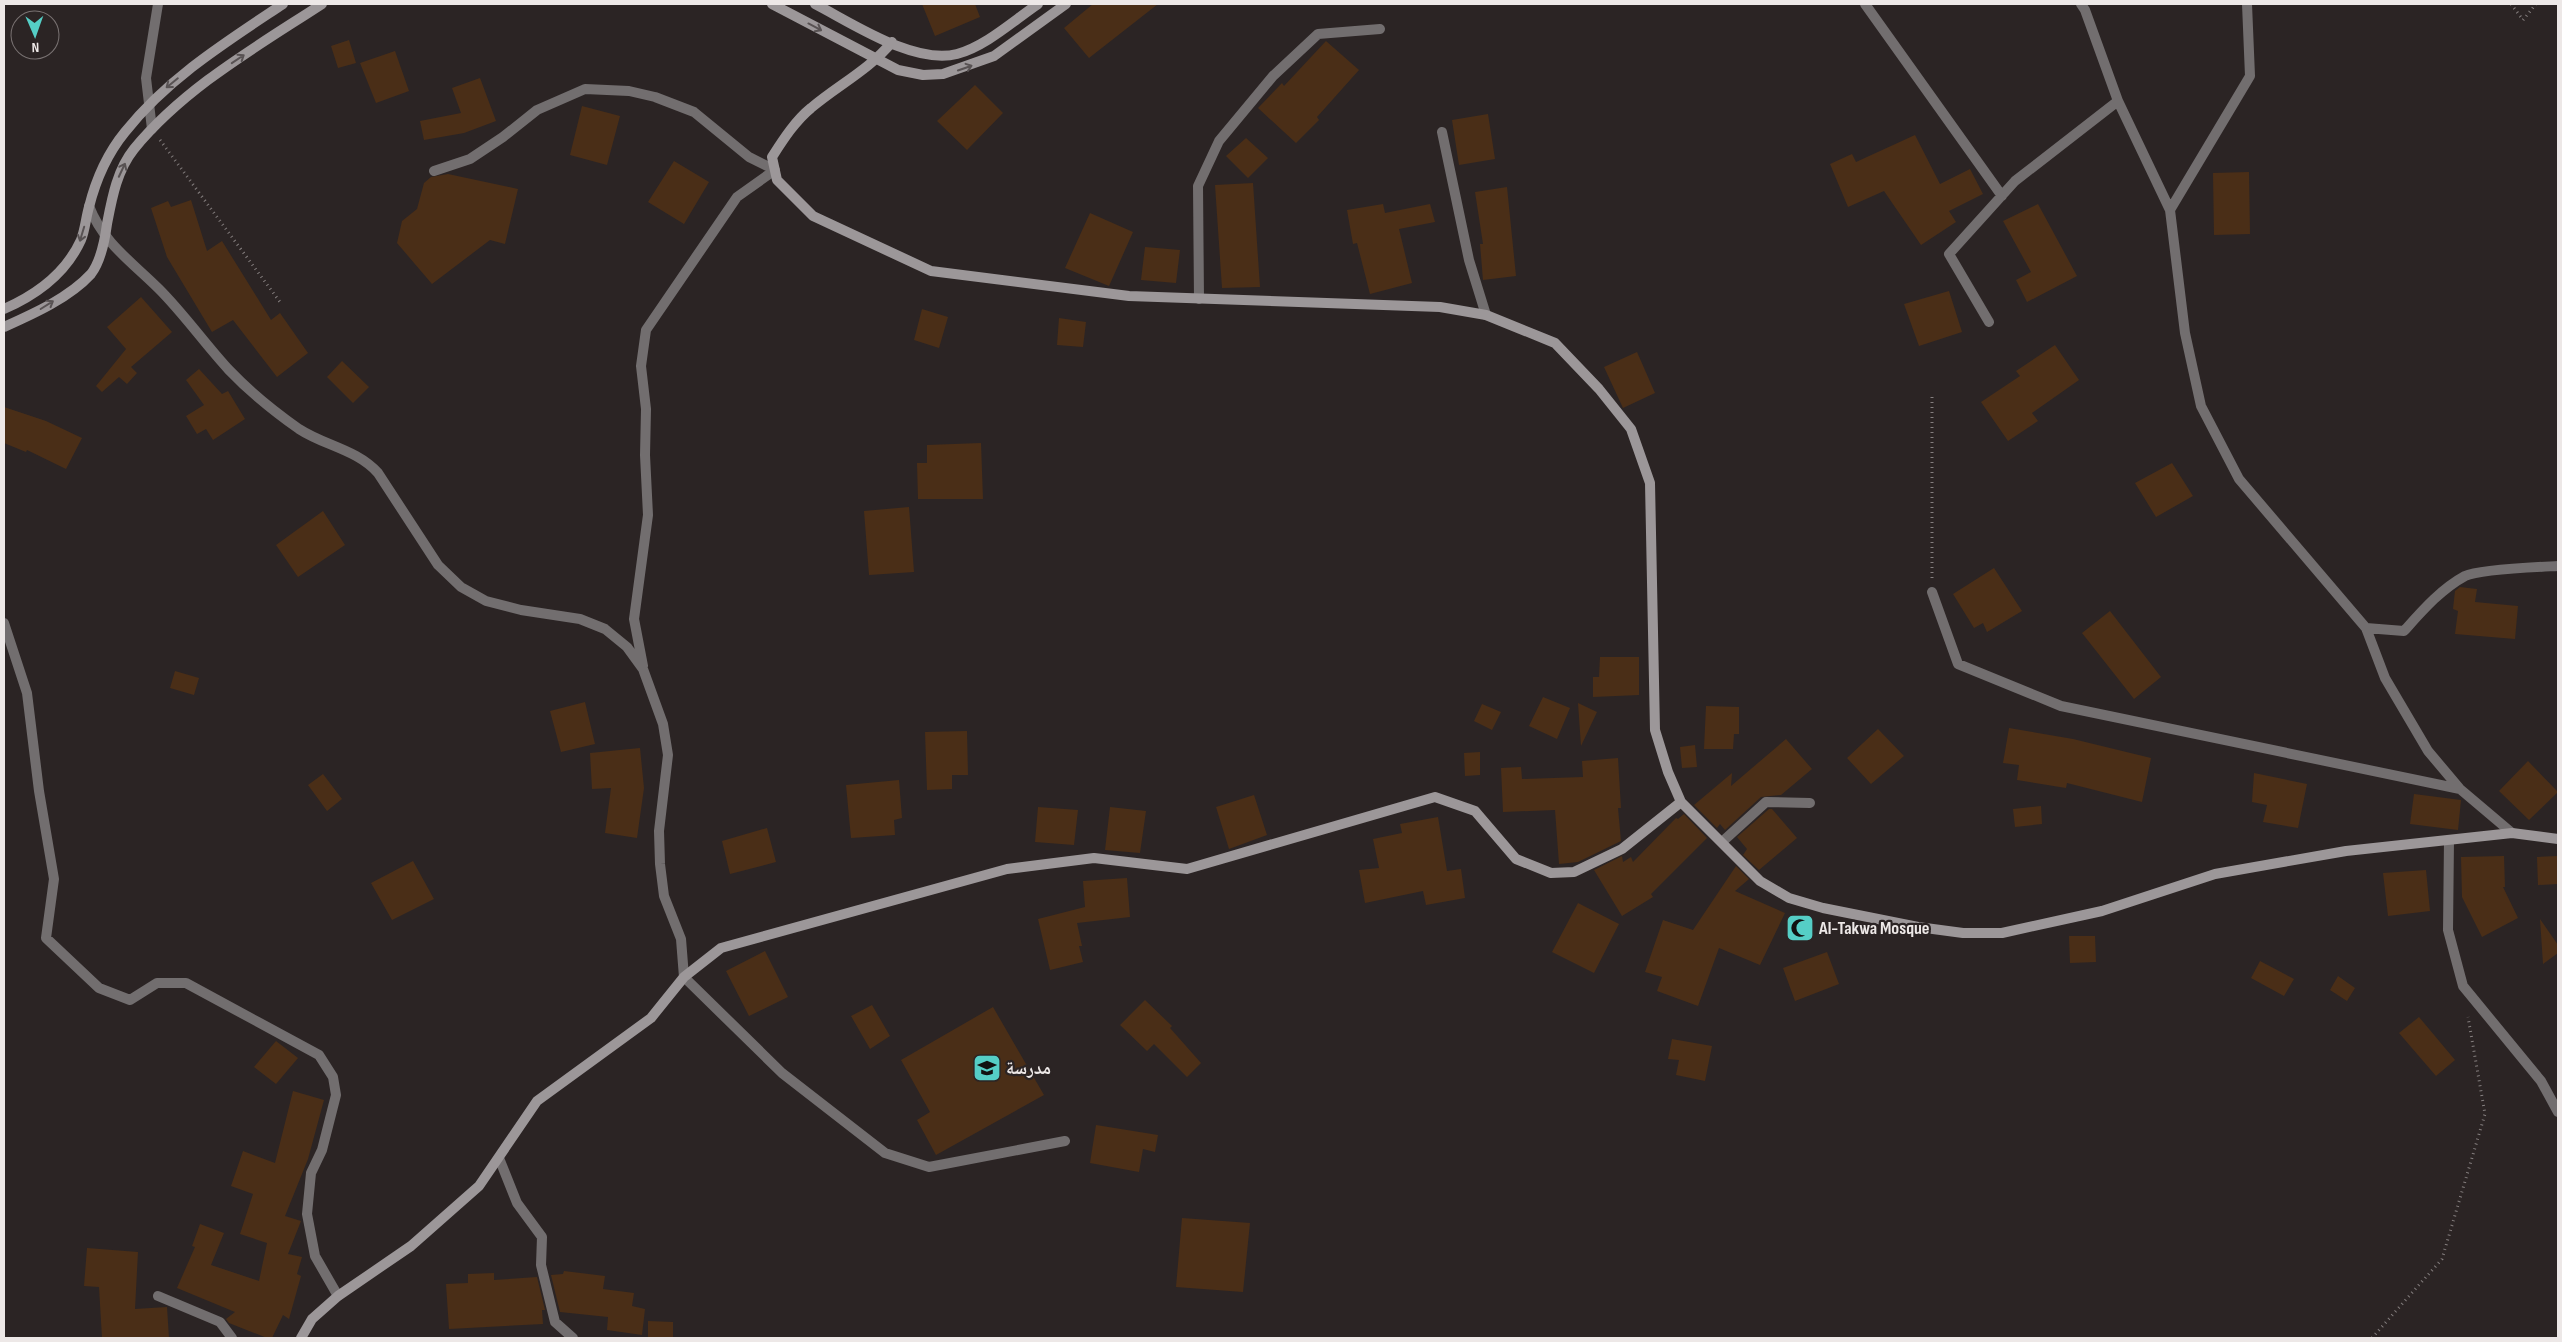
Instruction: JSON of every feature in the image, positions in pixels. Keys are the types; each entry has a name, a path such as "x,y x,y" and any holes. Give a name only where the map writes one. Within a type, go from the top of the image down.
{"street":[{"path":"152,129 146,78 158,4"},
{"path":"4,309 22,301 43,287 60,270 80,240 97,178 112,149 168,85 222,45 283,4"},
{"path":"4,327 30,316 66,293 91,273 102,249 112,196 122,170 132,151 152,129 203,83 322,4"},
{"path":"772,4 898,70 923,75 943,74 965,68 994,56 1066,4"},
{"path":"815,4 892,42 918,53 937,56 957,54 980,44 1038,4"},
{"path":"1865,4 2002,196"},
{"path":"2081,4 2085,10 2118,101 2170,210 2185,333 2201,406 2239,479 2366,628 2386,678 2428,751 2460,790 2512,833"},
{"path":"2170,210 2250,76 2248,4"},
{"path":"1199,298 1198,186 1219,141 1273,76 1318,34 1380,29"},
{"path":"892,42 878,60 809,109 789,131 772,157 777,180 813,216 931,271 1129,296 1440,307 1486,315 1555,343 1599,389 1631,428 1650,483 1655,730 1668,772 1681,802 1760,882 1789,898 1899,924 1963,933 2002,933 2102,911 2215,874 2346,851 2512,833 2558,839"},
{"path":"434,171 470,159 537,110 585,90 629,91 656,97 694,112 749,157 775,170"},
{"path":"1989,322 1949,254 2015,181 2118,101"},
{"path":"1442,132 1469,260 1486,315"},
{"path":"775,170 737,197 646,330 641,366 646,409 648,515 634,619 643,669 663,724 668,755 659,831 660,864 664,896 681,939 684,977 782,1073 885,1153 929,1167 1065,1141"},
{"path":"89,206 105,237 160,290 230,371 267,404 301,430 350,451 368,462 378,473 438,565 461,587 486,601 521,610 580,619 606,629 627,647 643,669"},
{"path":"2366,628 2404,631 2431,601 2466,576 2518,568 2558,566"},
{"path":"1932,592 1958,664 2061,706 2460,790"},
{"path":"4,623 27,693 39,790 54,880 46,938 99,988 130,1000 157,983 186,983 318,1055 333,1077 336,1095 322,1150 311,1173 307,1214 315,1256 338,1296"},
{"path":"301,1338 312,1319 338,1296 418,1240 479,1186 537,1101 651,1018 684,977 721,948 1007,869 1094,858 1187,869 1435,797 1475,811 1516,858 1551,873 1574,872 1622,849 1681,802"},
{"path":"1722,842 1766,802 1810,802"},
{"path":"2449,840 2448,930 2463,986 2541,1081 2558,1112"},
{"path":"499,1158 516,1203 542,1237 541,1264 555,1322 573,1338"},
{"path":"158,1296 220,1322 232,1338"}],"path":[{"path":"2511,4 2523,20 2536,4"},
{"path":"152,129 280,302"},
{"path":"1932,398 1932,592"},
{"path":"2372,1338 2442,1260 2485,1114 2468,1016"}],"building":[{"path":"922,4 975,4 980,17 935,36"},
{"path":"1093,4 1158,4 1089,58 1064,28"},
{"path":"349,40 356,63 338,68 331,46"},
{"path":"1326,41 1359,70 1317,117 1319,120 1296,143 1258,108 1282,83 1284,86"},
{"path":"395,51 409,91 376,103 360,63"},
{"path":"480,78 496,121 464,133 424,140 420,121 461,113 452,88"},
{"path":"975,85 1003,113 967,150 937,121"},
{"path":"582,106 620,116 607,165 570,155"},
{"path":"1488,114 1495,159 1459,165 1452,120"},
{"path":"1915,135 1940,184 1970,169 1983,194 1949,211 1956,222 1921,245 1884,191 1848,207 1830,164 1852,154 1856,162"},
{"path":"1246,138 1268,158 1248,178 1226,156"},
{"path":"674,161 709,182 684,224 648,202"},
{"path":"2249,172 2250,234 2214,235 2213,173"},
{"path":"448,174 518,189 505,244 490,240 432,284 397,243 402,221 417,209 424,183 431,177"},
{"path":"1253,183 1260,287 1222,288 1215,185"},
{"path":"1507,187 1516,276 1483,280 1480,244 1483,244 1475,192"},
{"path":"191,200 207,251 222,241 271,320 280,313 308,353 277,377 233,320 212,332 167,257 151,208 168,201 171,207"},
{"path":"1383,204 1385,213 1430,204 1435,222 1399,229 1412,283 1370,294 1357,243 1353,244 1347,210"},
{"path":"2038,204 2077,276 2027,302 2016,280 2031,272 2003,221"},
{"path":"1090,213 1133,232 1109,286 1065,268"},
{"path":"1145,247 1180,250 1176,283 1141,280"},
{"path":"1949,291 1962,332 1919,346 1904,304"},
{"path":"141,297 172,332 131,367 137,373 127,384 119,377 102,392 96,386 126,349 107,327"},
{"path":"922,309 948,317 939,348 914,340"},
{"path":"1059,318 1086,322 1083,347 1057,345"},
{"path":"2055,345 2079,380 2032,413 2038,421 2008,441 1981,402 2020,376 2016,371"},
{"path":"1637,352 1655,393 1623,408 1604,367"},
{"path":"342,361 369,387 353,403 327,377"},
{"path":"199,369 222,394 228,391 245,419 213,440 206,429 197,434 186,416 204,405 186,380"},
{"path":"4,407 46,421 82,438 66,469 27,450 26,452 4,443"},
{"path":"981,443 983,499 918,499 917,463 927,463 927,445"},
{"path":"2172,463 2193,496 2156,517 2135,483"},
{"path":"909,507 914,572 869,575 864,511"},
{"path":"323,511 345,545 298,577 276,545"},
{"path":"1994,568 2022,611 1987,632 1983,623 1974,628 1953,594"},
{"path":"2460,587 2477,589 2475,602 2518,606 2515,639 2455,634 2458,611 2453,609 2455,591"},
{"path":"2110,611 2161,677 2134,699 2082,633"},
{"path":"1600,657 1639,657 1639,695 1593,697 1593,677 1599,677"},
{"path":"175,671 199,678 194,695 170,688"},
{"path":"1543,697 1570,708 1557,739 1529,726"},
{"path":"585,702 595,744 561,752 550,711"},
{"path":"1578,703 1597,712 1581,746"},
{"path":"1482,704 1501,712 1492,730 1474,721"},
{"path":"1706,706 1739,707 1739,734 1734,734 1733,749 1704,749"},
{"path":"2009,728 2073,739 2151,758 2142,802 2067,783 2066,788 2017,780 2019,765 2003,763"},
{"path":"1878,729 1904,756 1871,784 1847,758"},
{"path":"967,731 968,775 952,775 952,789 927,790 925,732"},
{"path":"1786,739 1812,769 1781,795 1761,797 1725,830 1720,824 1717,828 1694,805 1732,773 1731,786"},
{"path":"1695,745 1697,767 1682,768 1680,747"},
{"path":"640,748 644,788 637,838 605,833 611,788 592,789 590,753"},
{"path":"1480,752 1480,775 1465,776 1464,753"},
{"path":"1618,758 1621,808 1618,808 1621,841 1578,862 1559,864 1555,810 1503,812 1501,768 1521,767 1522,779 1583,777 1582,761"},
{"path":"2528,761 2558,792 2529,820 2499,791"},
{"path":"2254,773 2307,784 2298,828 2263,822 2267,805 2252,802"},
{"path":"323,774 342,799 327,811 308,785"},
{"path":"899,780 902,818 894,820 895,835 851,838 846,785"},
{"path":"2414,794 2461,800 2458,830 2410,824"},
{"path":"1254,795 1267,835 1229,849 1216,807"},
{"path":"2041,806 2042,824 2015,827 2013,809"},
{"path":"1038,807 1078,810 1074,845 1035,842"},
{"path":"1110,807 1146,811 1140,853 1105,850"},
{"path":"1769,809 1772,809 1797,838 1759,870 1743,855 1747,849 1737,837"},
{"path":"1684,814 1707,838 1651,894 1653,897 1622,916 1594,870 1622,856 1623,862 1631,857 1633,862 1676,818 1678,819"},
{"path":"1438,817 1447,871 1461,869 1465,898 1426,905 1423,891 1365,903 1359,870 1379,868 1373,839 1402,833 1400,824"},
{"path":"767,828 776,862 730,874 722,841"},
{"path":"2504,856 2505,887 2503,887 2518,918 2482,937 2462,897 2461,857"},
{"path":"2558,856 2558,884 2538,885 2537,857"},
{"path":"413,861 434,899 392,920 371,883"},
{"path":"1736,866 1749,879 1735,891 1785,913 1760,965 1719,948 1698,1006 1657,991 1662,977 1645,972 1663,920 1693,930"},
{"path":"2426,870 2430,911 2388,916 2383,873"},
{"path":"1127,878 1130,917 1077,923 1082,946 1079,946 1083,962 1050,970 1038,919 1085,907 1083,881"},
{"path":"1578,903 1619,924 1594,973 1552,952"},
{"path":"2540,919 2558,945 2558,953 2543,964"},
{"path":"2069,936 2095,936 2096,962 2070,963"},
{"path":"765,951 788,997 749,1016 726,971"},
{"path":"1827,952 1839,984 1795,1001 1783,968"},
{"path":"2260,961 2294,979 2284,996 2251,978"},
{"path":"2338,976 2355,988 2347,1001 2330,990"},
{"path":"1145,1000 1172,1026 1170,1028 1201,1063 1187,1077 1154,1044 1147,1051 1120,1025"},
{"path":"872,1005 890,1036 870,1049 851,1016"},
{"name":"مدرسة","path":"993,1007 1044,1095 936,1155 917,1120 930,1112 901,1060"},
{"path":"2419,1017 2455,1060 2436,1076 2399,1033"},
{"path":"1672,1039 1712,1046 1705,1081 1676,1075 1679,1060 1668,1059"},
{"path":"276,1041 298,1058 276,1084 254,1067"},
{"path":"293,1091 324,1100 308,1159 285,1216 301,1221 288,1254 302,1257 297,1274 301,1276 289,1319 283,1315 272,1338 267,1338 229,1323 226,1319 235,1312 177,1288 195,1247 192,1246 200,1224 224,1233 211,1265 259,1281 267,1243 240,1234 253,1194 231,1186 243,1151 275,1163"},
{"path":"1096,1125 1158,1135 1155,1152 1143,1149 1139,1172 1090,1163"},
{"path":"1182,1218 1250,1223 1243,1292 1176,1287"},
{"path":"87,1248 138,1252 135,1309 167,1307 169,1338 102,1338 99,1287 84,1286"},
{"path":"564,1271 605,1276 603,1289 634,1293 632,1306 645,1309 642,1335 607,1330 608,1317 560,1312 551,1275 563,1274"},
{"path":"494,1273 494,1280 537,1277 545,1310 542,1310 543,1324 449,1329 446,1284 468,1283 468,1274"},
{"path":"648,1321 673,1322 673,1338 648,1338"}],"place":[{"name":"Al-Takwa Mosque","path":"1800,928"},
{"name":"مدرسة","path":"987,1068"}]}
